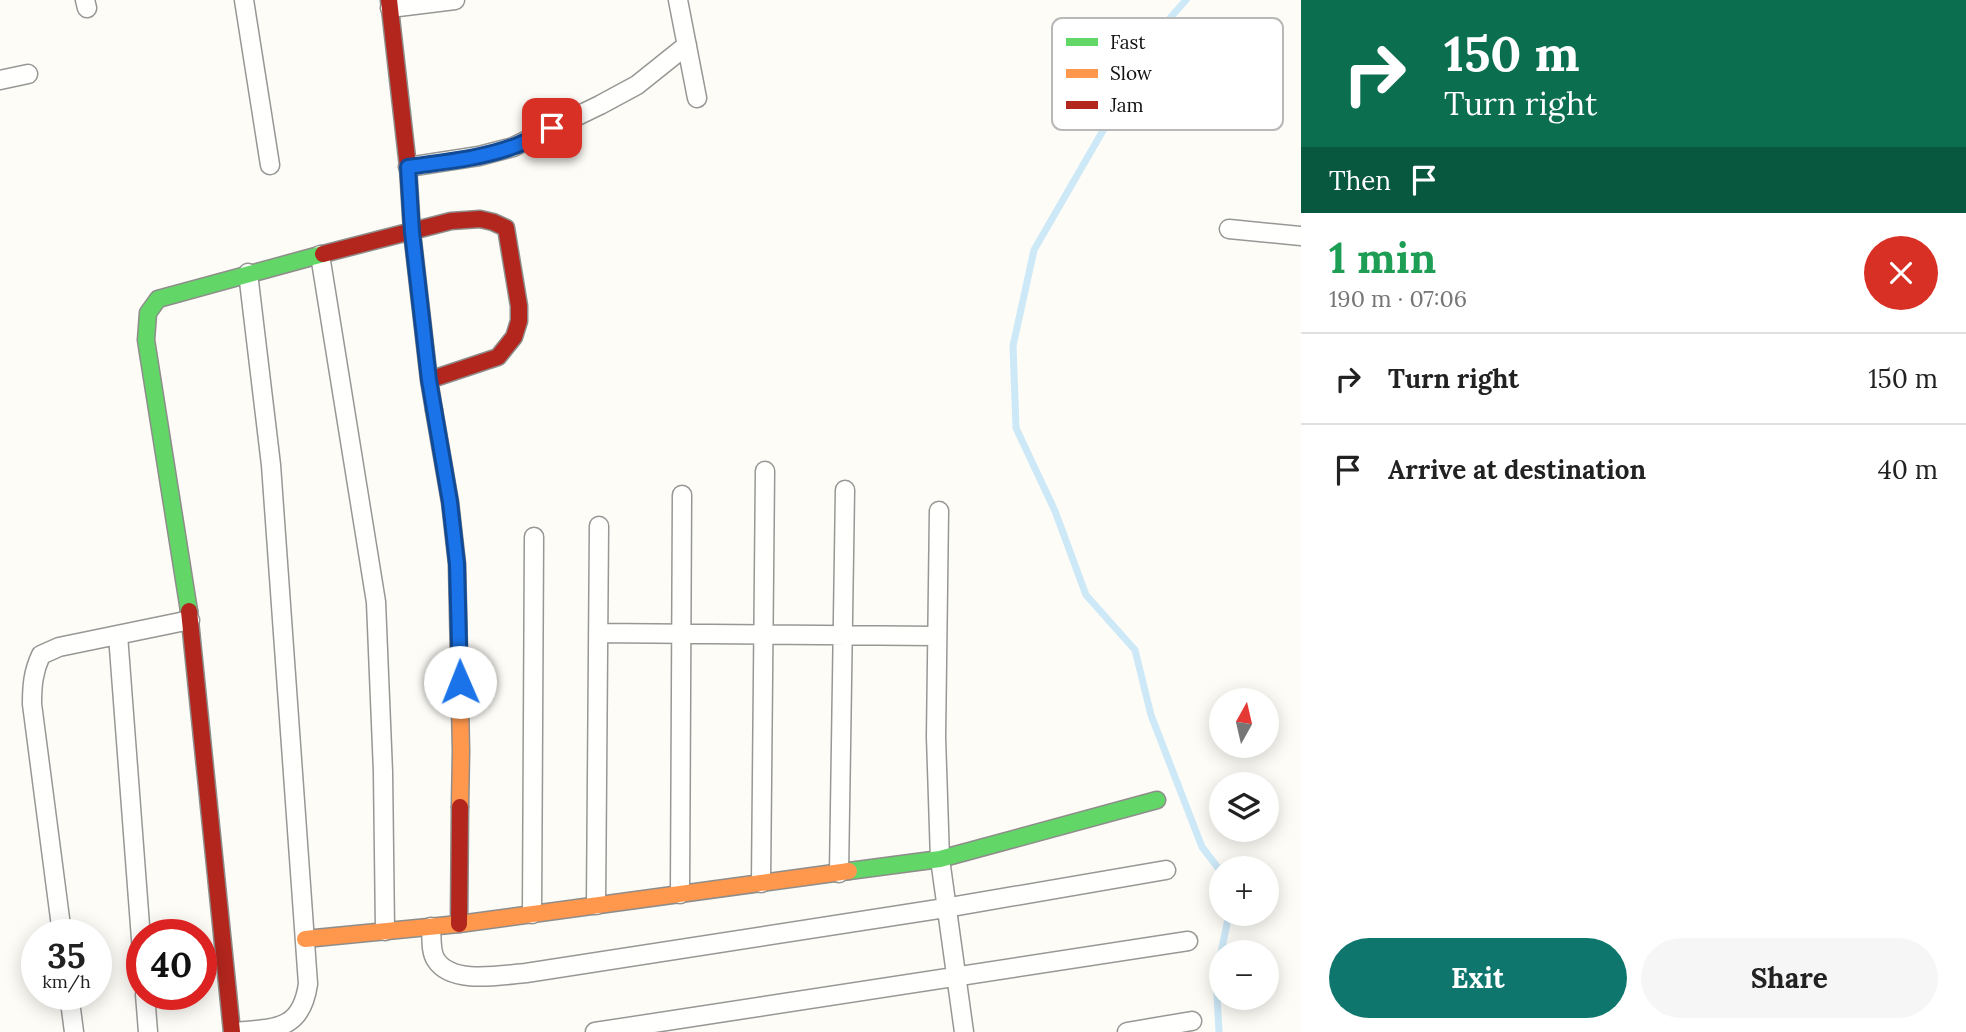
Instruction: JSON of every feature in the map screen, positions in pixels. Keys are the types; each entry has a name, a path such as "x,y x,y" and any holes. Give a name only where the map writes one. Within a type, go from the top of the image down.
{"street":[{"path":"244,0 270,166"},
{"path":"455,0 389,4 429,380 450,502 457,564 461,751 459,924"},
{"path":"678,0 697,98"},
{"path":"408,167 479,156 513,147 600,106 637,85 687,45"},
{"path":"0,80 28,74"},
{"path":"248,273 271,465 308,977 306,1001 301,1011 280,1029 232,1032 190,620 146,340 149,308 158,299 248,273 451,221 474,218 494,220 506,228 517,288 519,321 514,337 498,357 429,380"},
{"path":"1229,229 1301,236"},
{"path":"320,255 376,602 385,931"},
{"path":"761,883 765,471"},
{"path":"839,873 845,490"},
{"path":"680,894 682,495"},
{"path":"939,511 936,737 940,859 964,1032"},
{"path":"596,905 599,526"},
{"path":"532,914 534,537"},
{"path":"60,919 32,704 32,684 41,655 58,648 190,620"},
{"path":"598,633 937,636"},
{"path":"118,635 140,919"},
{"path":"305,940 459,924 940,859 1157,800"},
{"path":"431,927 432,948 436,960 448,970 472,978 526,973 945,908 1166,870"},
{"path":"595,1032 1188,941"},
{"path":"71,1010 74,1032"},
{"path":"146,1010 148,1032"},
{"path":"1127,1032 1192,1021"}],"waterway":[{"path":"1170,18 1186,0"},
{"path":"1103,130 1034,250 1013,346 1016,428 1055,511 1086,595 1135,650 1151,715 1202,847 1209,856"},
{"path":"1219,1032 1216,977 1227,926"}],"traffic: fast":[{"path":"189,611 146,340 148,313 158,299 323,254"},
{"path":"849,871 940,859 1157,800"}],"traffic: slow":[{"path":"434,410 450,502 457,564 460,807"},
{"path":"305,939 459,924 849,871"}],"traffic: jam":[{"path":"389,0 408,167 412,232 434,410"},
{"path":"323,254 451,221 480,219 506,228 519,306 519,321 514,337 498,357 429,380"},
{"path":"189,611 232,1032"},
{"path":"459,924 460,807"}],"route":[{"path":"460,682 457,564 450,502 429,380 412,232 408,167 496,152 513,147 552,128"}]}
